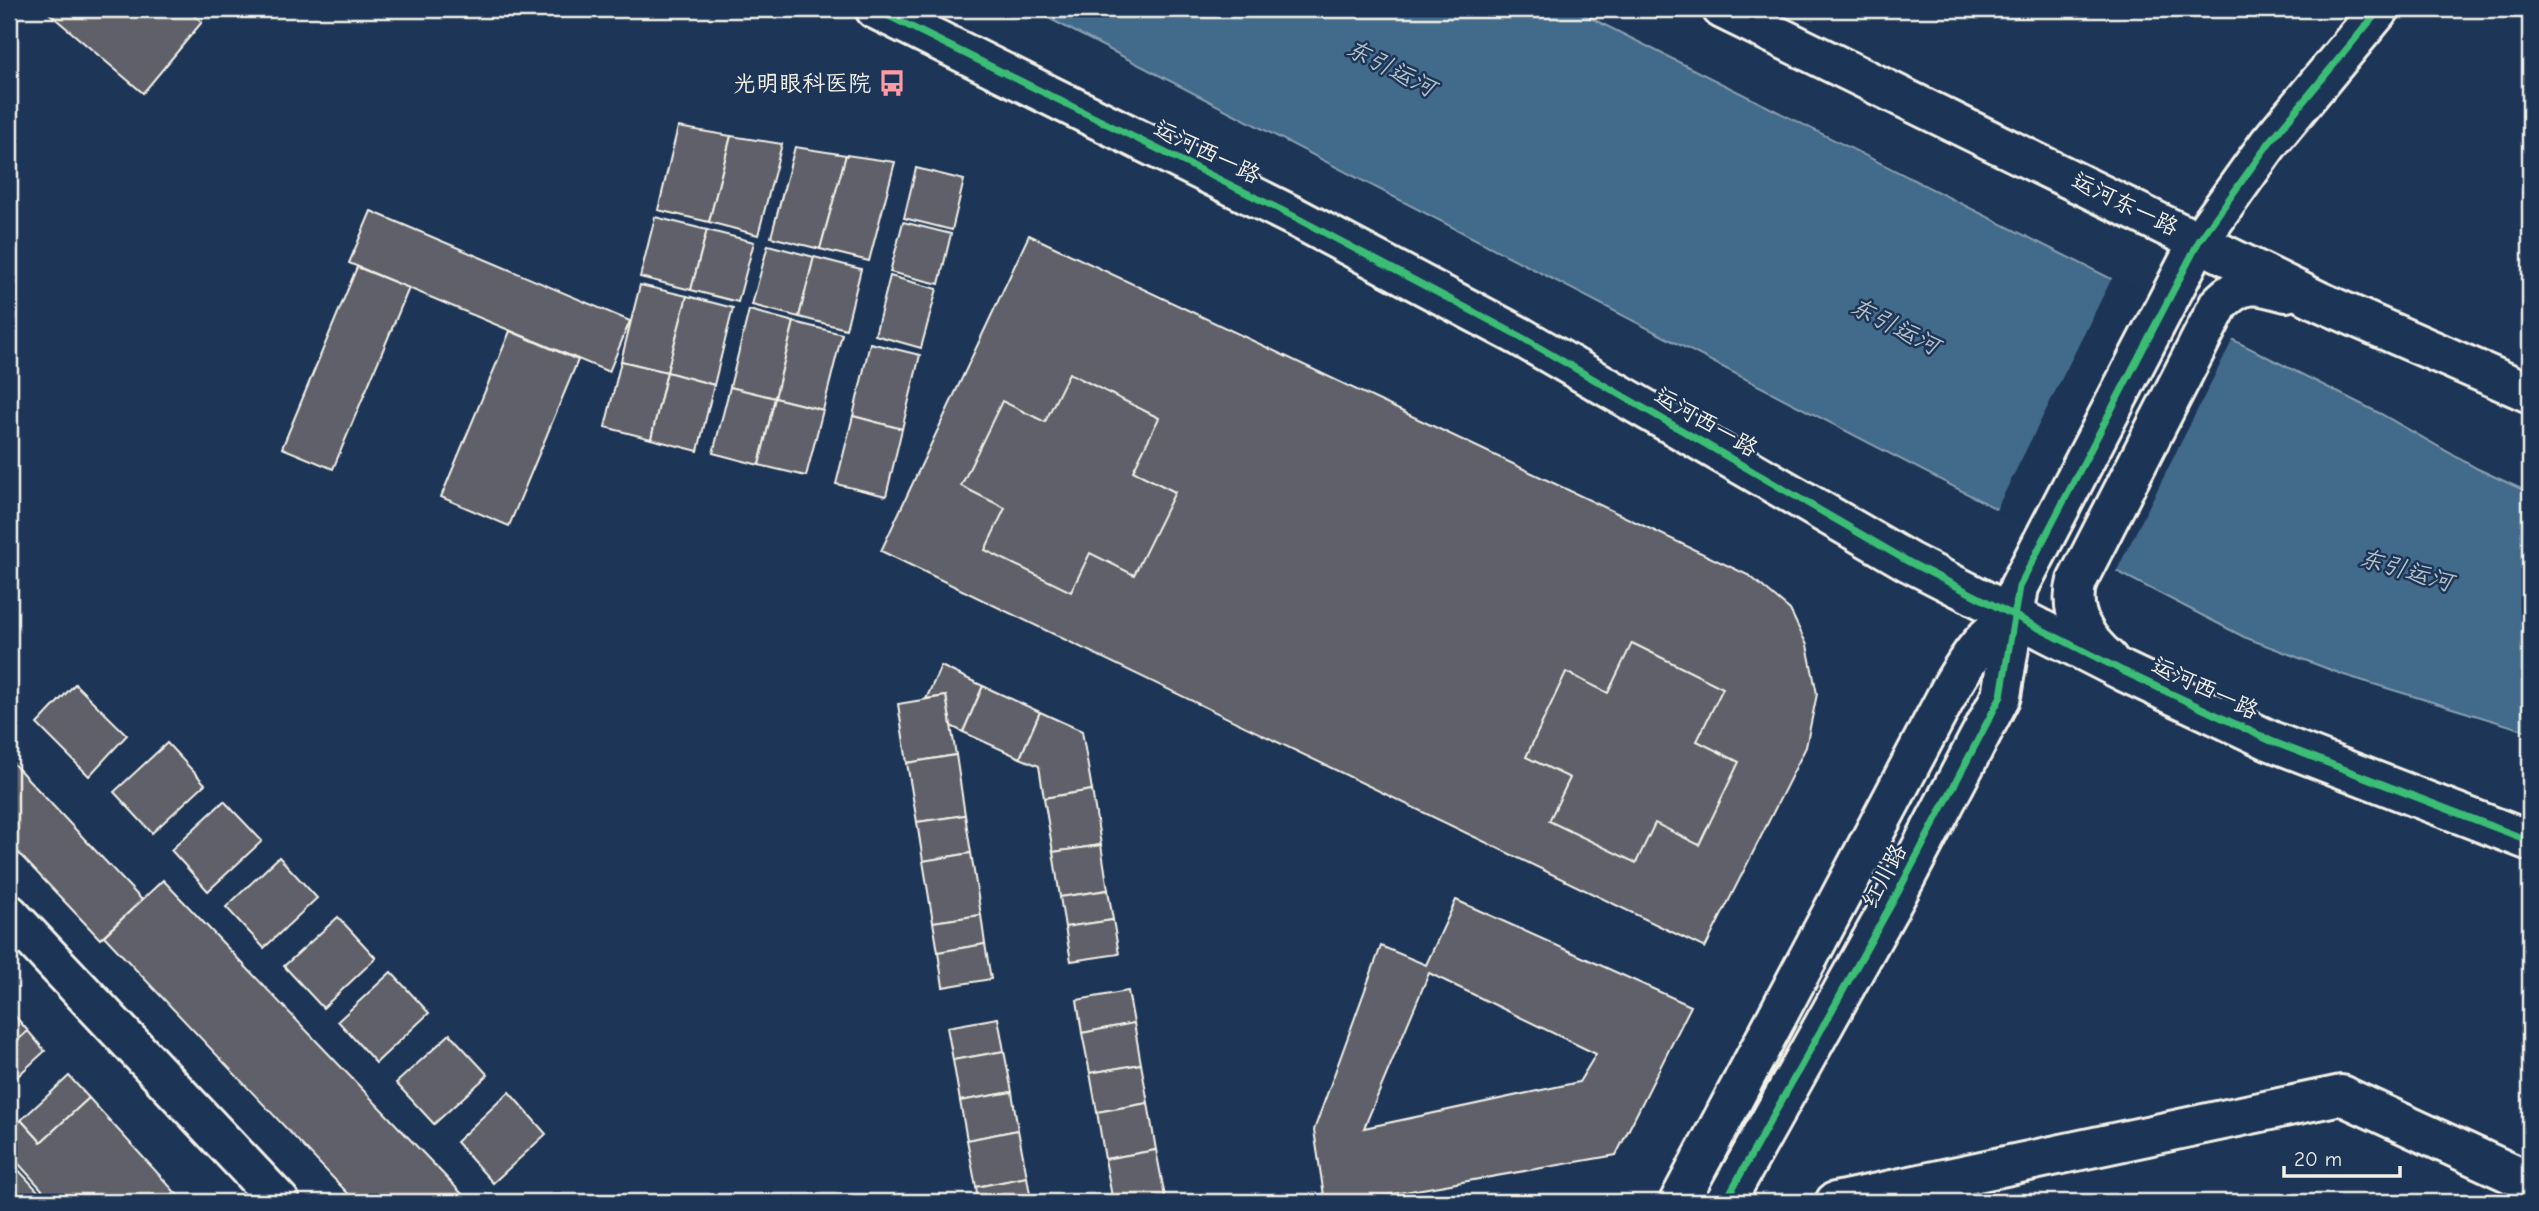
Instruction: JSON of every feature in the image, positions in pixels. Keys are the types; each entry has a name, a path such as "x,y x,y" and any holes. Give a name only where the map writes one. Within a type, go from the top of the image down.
{"street":[{"name":"运河西一路","path":"875,9 1295,216 1521,337 1909,562 2123,671 2271,741 2530,841"},
{"name":"运河东一路","path":"1722,9 2321,302 2530,393"},
{"name":"红川路","path":"1725,1202 1897,894 2001,696 2019,587 2199,241 2269,143 2380,9"},
{"path":"2123,671 2099,651 2082,630 2075,607 2077,581 2219,304 2231,291 2243,286 2268,286 2321,302"},
{"name":"红川路","path":"1679,1202 1952,684 1973,650 1992,630 2014,615"},
{"path":"9,914 280,1202"},
{"path":"1835,1202 2341,1095 2530,1182"}],"water":[{"name":"东引运河","path":"1031,9 1573,9 2381,414 2478,469 2530,493 2530,732 2344,675 2244,637"}],"pier":[{"path":"2113,276 2234,337 2115,574 1995,512"}],"building":[{"path":"44,9 187,9 202,22 143,93"},
{"path":"678,127 731,136 709,222 658,210"},
{"path":"731,136 782,144 758,235 709,222"},
{"path":"795,147 846,155 820,249 771,237"},
{"path":"846,155 895,162 869,261 820,249"},
{"path":"916,168 964,180 952,230 904,218"},
{"path":"371,211 630,321 609,372 349,263"},
{"path":"655,217 707,230 691,290 640,277"},
{"path":"903,222 951,234 939,284 890,272"},
{"path":"707,230 754,242 738,302 691,290"},
{"path":"1029,235 1750,576 1790,610 1807,645 1817,694 1806,747 1705,948 881,551"},
{"path":"768,245 814,257 799,317 752,305"},
{"path":"814,257 861,269 846,329 799,317"},
{"path":"357,267 409,288 333,469 282,448"},
{"path":"890,276 937,289 921,348 875,335"},
{"path":"640,285 687,296 667,372 621,361"},
{"path":"687,296 733,308 714,385 667,372"},
{"path":"749,310 794,322 775,398 730,387"},
{"path":"794,322 842,334 823,410 775,398"},
{"path":"510,331 578,360 509,526 441,497"},
{"path":"870,343 920,355 902,429 853,416"},
{"path":"621,361 667,372 651,439 605,427"},
{"path":"667,372 714,385 698,451 651,439"},
{"path":"1069,373 1159,418 1133,471 1175,492 1134,575 1090,553 1071,592 985,550 1005,508 961,486 1002,401 1045,422"},
{"path":"730,387 775,398 759,465 713,453"},
{"path":"775,398 823,410 806,476 759,465"},
{"path":"853,416 902,429 886,496 836,484"},
{"path":"1632,643 1723,688 1697,741 1739,762 1699,845 1655,823 1636,863 1549,821 1570,778 1526,757 1566,672 1608,693"},
{"path":"941,666 983,686 963,732 951,726 946,696 926,699"},
{"path":"75,684 127,735 89,776 37,724"},
{"path":"983,686 1040,712 1020,758 963,732"},
{"path":"946,696 956,755 907,763 898,704"},
{"path":"1040,712 1082,731 1092,790 1044,798 1039,766 1020,758"},
{"path":"167,743 205,784 152,833 114,792"},
{"path":"956,755 965,815 917,822 907,763"},
{"path":"9,759 142,900 100,939 9,843"},
{"path":"1092,790 1101,845 1053,852 1044,798"},
{"path":"224,801 262,841 208,891 171,850"},
{"path":"965,815 971,853 923,861 917,822"},
{"path":"1101,845 1108,890 1060,897 1053,852"},
{"path":"971,853 981,915 933,922 923,861"},
{"path":"279,857 317,898 264,948 226,907"},
{"path":"163,880 465,1197 459,1202 356,1202 104,936"},
{"path":"1108,890 1113,920 1065,927 1060,897"},
{"path":"1456,900 1691,1006 1616,1155 1348,1202 1325,1202 1314,1130 1381,946 1426,965","holes":["1429,973 1596,1054 1579,1082 1364,1128"]},
{"path":"981,915 985,944 938,952 933,922"},
{"path":"338,917 376,958 323,1008 284,966"},
{"path":"1113,920 1119,954 1071,961 1065,927"},
{"path":"985,944 991,979 943,987 938,952"},
{"path":"391,972 429,1013 376,1063 338,1021"},
{"path":"1128,991 1134,1023 1082,1033 1077,1000"},
{"path":"9,1009 28,1031 9,1048"},
{"path":"998,1018 1004,1051 953,1060 947,1027"},
{"path":"1134,1023 1141,1064 1090,1073 1082,1033"},
{"path":"28,1031 45,1051 9,1084 9,1048"},
{"path":"450,1034 488,1075 434,1124 396,1083"},
{"path":"1004,1051 1012,1092 960,1101 953,1060"},
{"path":"1141,1064 1148,1103 1097,1112 1090,1073"},
{"path":"69,1076 89,1098 41,1142 21,1120"},
{"path":"509,1092 546,1134 493,1183 456,1142"},
{"path":"1012,1092 1018,1130 967,1140 960,1101"},
{"path":"89,1098 184,1202 53,1202 9,1153 9,1132 21,1120 41,1142"},
{"path":"1148,1103 1156,1150 1105,1159 1097,1112"},
{"path":"1018,1130 1027,1177 976,1187 967,1140"},
{"path":"1156,1150 1166,1202 1113,1202 1105,1159"},
{"path":"14,1165 48,1202 9,1202 9,1169"},
{"path":"1027,1177 1031,1200 978,1202 976,1187"}],"cycle path":[{"path":"875,9 1295,217 1521,337 1909,562 2123,671 2271,741 2530,841"},
{"path":"1725,1202 1897,894 2001,696 2019,587 2199,241 2269,143 2380,9"}],"place":[{"name":"光明眼科医院","path":"892,83"}]}
